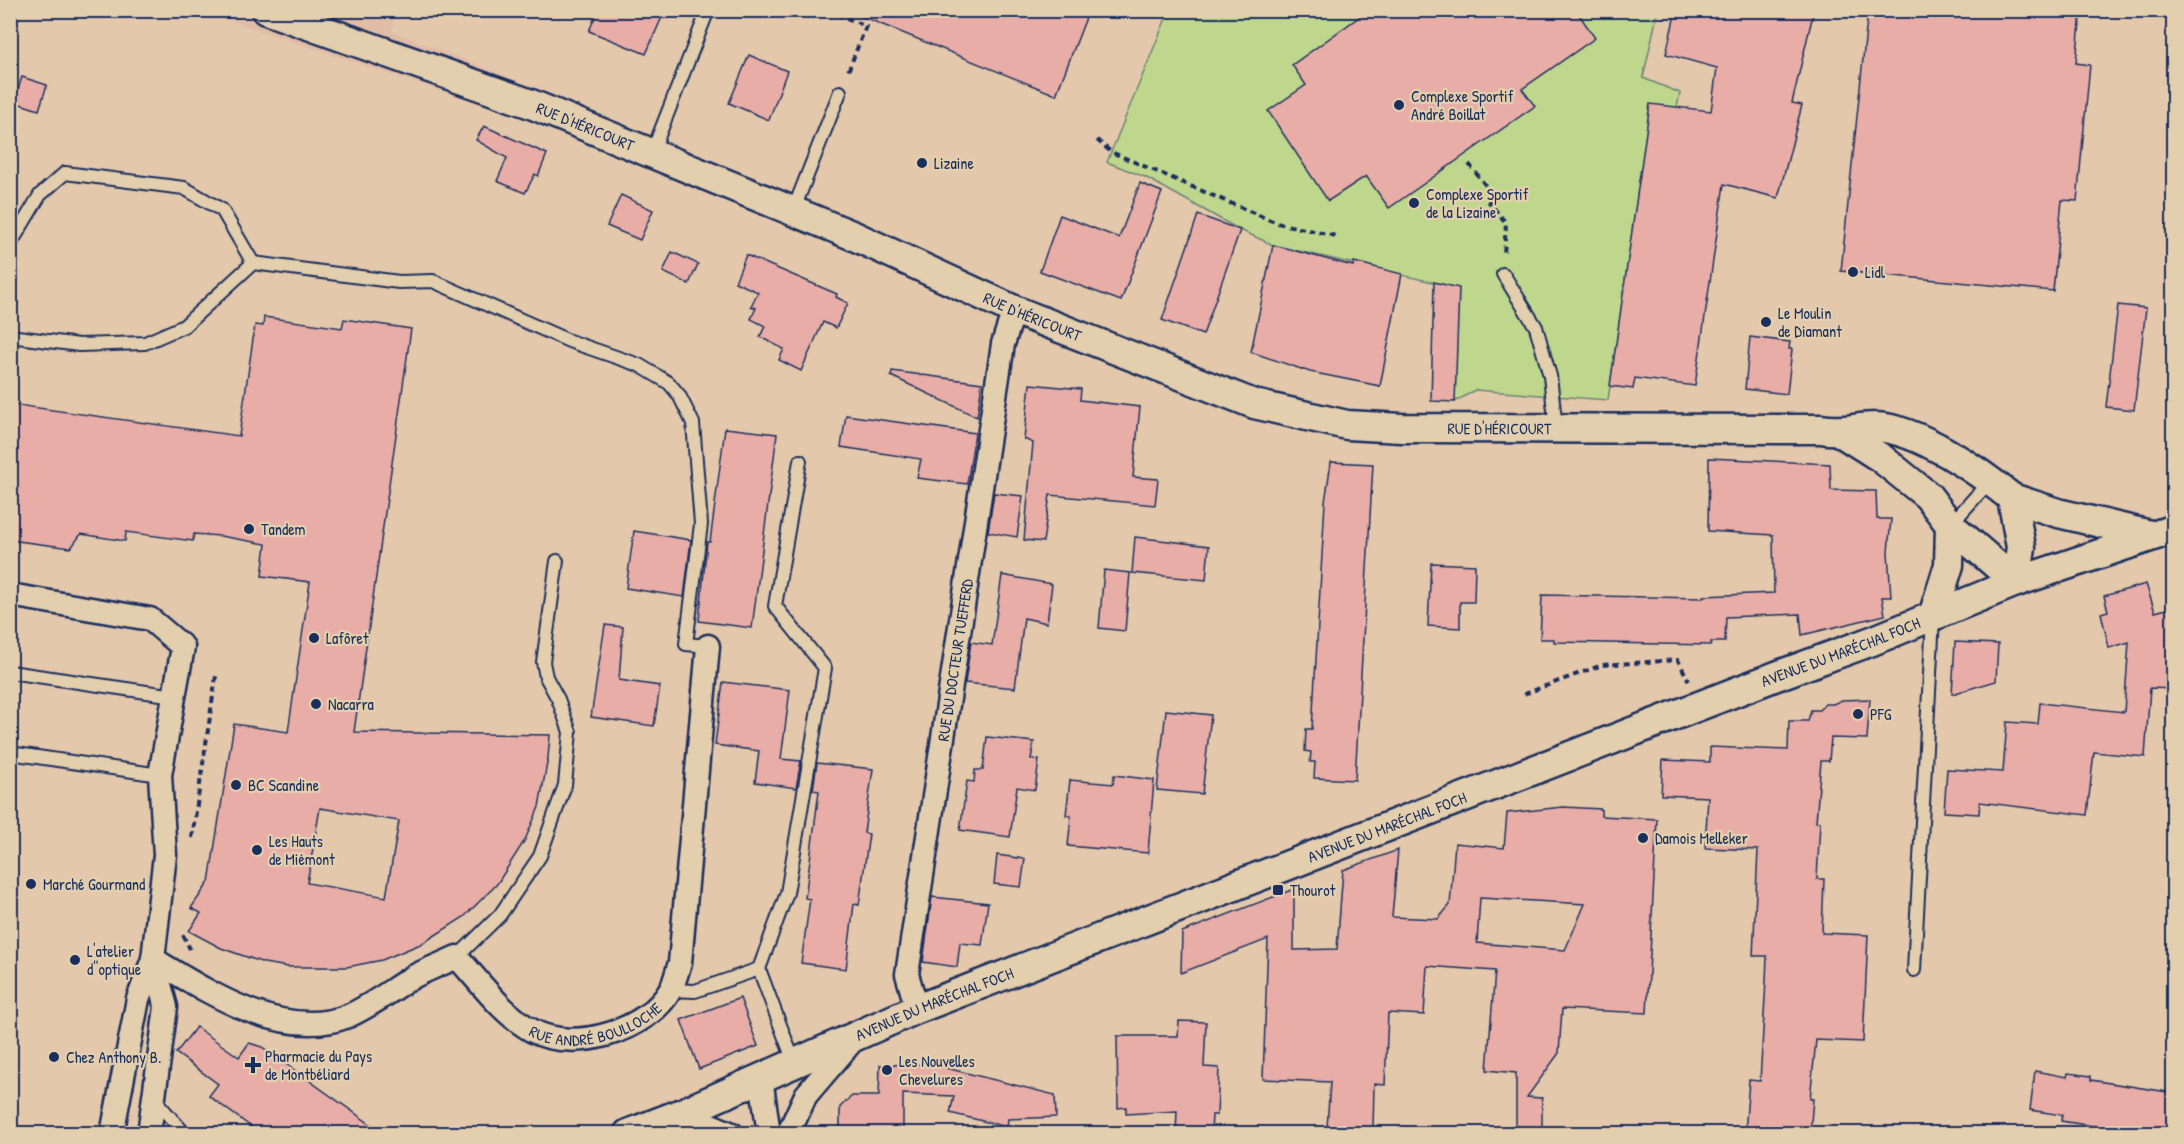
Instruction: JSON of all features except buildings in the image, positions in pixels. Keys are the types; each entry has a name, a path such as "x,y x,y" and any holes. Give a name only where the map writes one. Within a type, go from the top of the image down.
{"street":[{"name":"RUE D'HÉRICOURT","path":"266,10 531,104 793,211 1014,310 1254,404 1347,425 1556,429 1821,429 1840,432 1877,427 1899,432 1953,454 2001,489 2058,513 2162,532"},
{"name":"RUE DU DOCTEUR TUEFFERD","path":"917,1009 907,974 1003,344 1014,310"},
{"name":"RUE D'HÉRICOURT","path":"1840,432 1881,458 1928,496 1950,525 2016,582"},
{"path":"2001,489 2020,548 2016,582"},
{"path":"1933,616 1949,565 1950,525"},
{"name":"AVENUE DU MARÉCHAL FOCH","path":"628,1134 682,1113 917,1009 2016,582 2162,532"},
{"path":"10,595 150,619 183,648 160,775 165,855 153,959 138,999 112,1134"},
{"name":"RUE ANDRÉ BOULLOCHE","path":"457,957 515,1019 534,1032 564,1042 597,1038 643,1019 670,990 680,963 708,646"},
{"path":"153,959 244,1009 275,1019 316,1022 346,1017 412,978 457,957"},
{"path":"148,1134 166,1007 153,959"},
{"path":"788,1134 807,1095 858,1035"},
{"path":"761,1078 769,1134"},
{"path":"682,1113 732,1134"}],"lane":[{"path":"652,153 708,10"},
{"path":"793,211 840,92"},
{"path":"10,245 40,195 65,172 184,188 222,210 253,263"},
{"path":"10,336 79,345 145,343 184,326 253,263 399,282 433,281 569,341 639,365 669,383 679,395 693,423 701,524 686,644 708,646"},
{"path":"1503,274 1536,327 1550,376 1556,429"},
{"path":"794,1062 759,969 787,893 825,668 775,606 800,461"},
{"path":"1950,525 2001,489"},
{"path":"457,957 500,915 540,856 565,785 570,732 558,699 546,677 543,662 557,561"},
{"path":"1914,970 1933,616"},
{"path":"10,672 174,696"},
{"path":"10,753 160,775"},
{"path":"670,990 695,991 759,969"},
{"path":"154,1099 185,1134"}],"path":[{"path":"827,10 866,26 840,92"},
{"path":"1097,140 1111,152 1277,223 1336,236"},
{"path":"1469,164 1489,190 1490,202 1506,223 1503,274"},
{"path":"1524,694 1602,665 1678,660 1702,705"},
{"path":"190,845 216,676"},
{"path":"183,925 183,934 190,949"}],"shaded area":[{"path":"200,11 397,11 392,31 529,85 515,113 462,98"}],"green space":[{"name":"Complexe Sportif de la Lizaine","path":"1169,11 1658,11 1643,78 1680,93 1677,107 1650,105 1608,400 1475,390 1455,402 1458,288 1273,245 1240,230 1145,177 1107,162"}],"place":[{"name":"Complexe Sportif André Boillat","path":"1399,105"},
{"name":"Lizaine","path":"922,163"},
{"name":"Complexe Sportif de la Lizaine","path":"1414,203"},
{"name":"Lidl","path":"1853,272"},
{"name":"Le Moulin de Diamant","path":"1766,322"},
{"name":"Tandem","path":"249,529"},
{"name":"Lafôret","path":"314,638"},
{"name":"Nacarra","path":"316,704"},
{"name":"PFG","path":"1858,714"},
{"name":"BC Scandine","path":"236,785"},
{"name":"Damois Melleker","path":"1643,838"},
{"name":"Les Hauts de Miémont","path":"257,850"},
{"name":"Marché Gourmand","path":"31,884"},
{"name":"Thourot","path":"1278,890"},
{"name":"L'atelier d''optique","path":"75,960"},
{"name":"Chez Anthony B.","path":"54,1057"},
{"name":"Pharmacie du Pays de Montbéliard","path":"253,1065"},
{"name":"Les Nouvelles Chevelures","path":"887,1070"}]}
